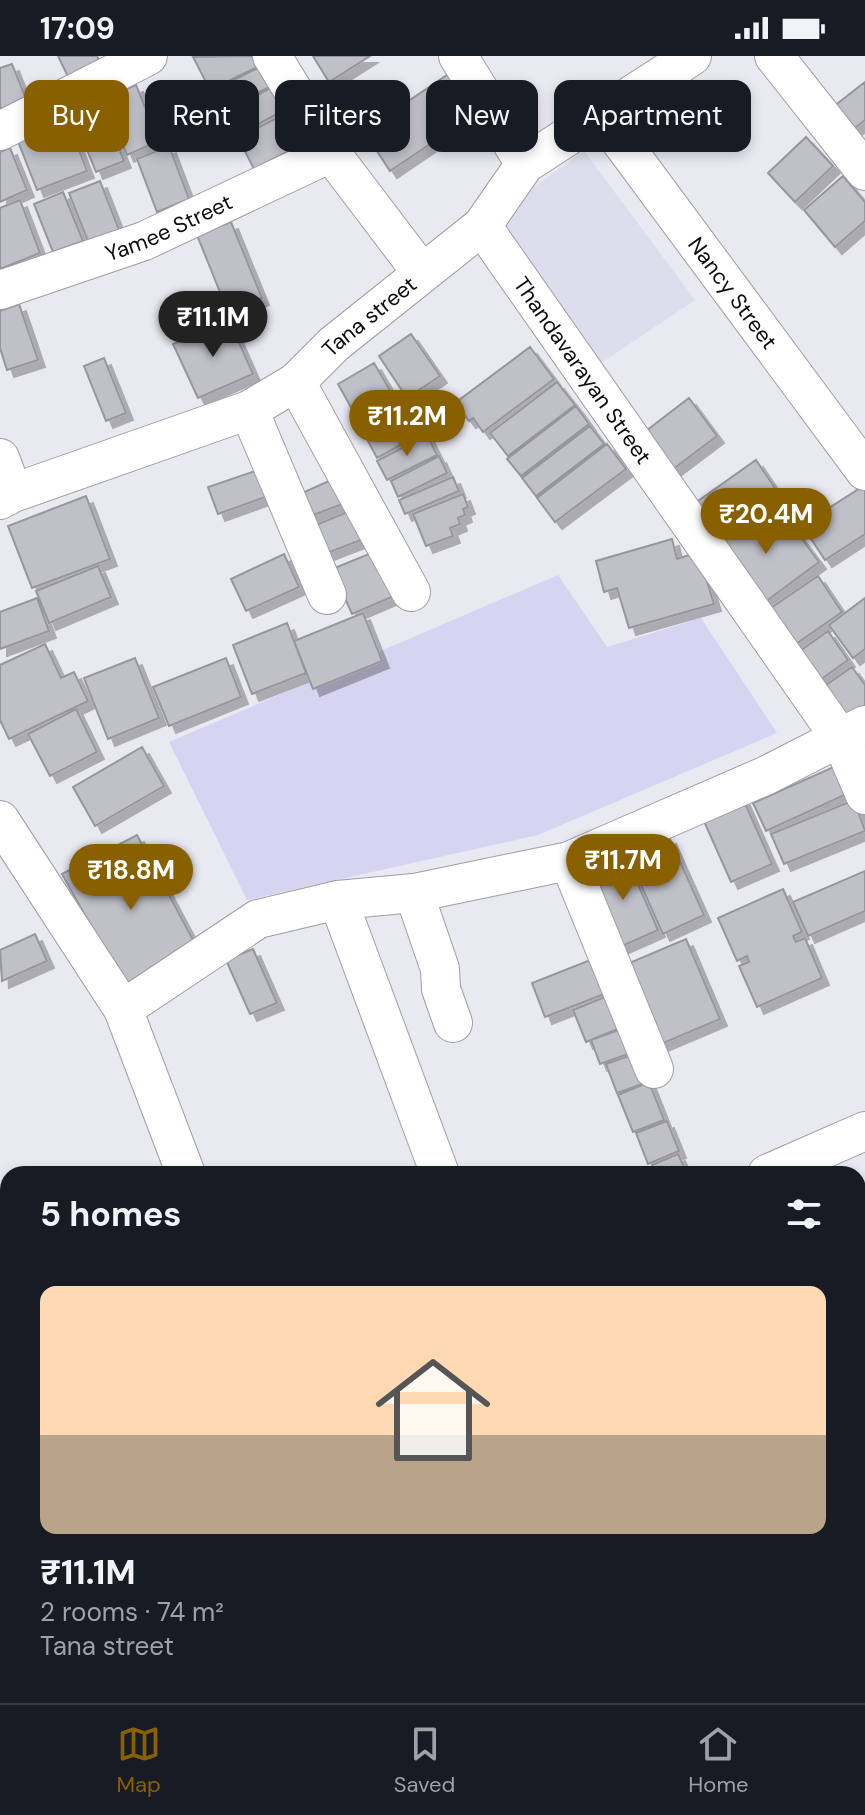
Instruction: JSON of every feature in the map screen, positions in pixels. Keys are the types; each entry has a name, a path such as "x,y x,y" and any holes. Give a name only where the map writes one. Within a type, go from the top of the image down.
{"street":[{"path":"0,131 148,56"},
{"path":"272,56 331,153 422,273"},
{"path":"458,56 525,164"},
{"name":"Tana street","path":"656,80 692,56"},
{"path":"774,56 865,171"},
{"name":"Tana street","path":"6,497 249,410 296,382 334,344 482,226 525,164 554,146"},
{"name":"Nancy Street","path":"629,152 865,471"},
{"name":"Yamee Street","path":"0,290 144,241 331,153"},
{"name":"Thandavarayan Street","path":"482,226 853,732 865,795"},
{"path":"296,382 411,592"},
{"path":"249,410 327,595"},
{"path":"0,458 6,497"},
{"path":"123,1009 258,919 338,900 414,893 569,861 767,775 853,732"},
{"path":"0,820 123,1009 183,1166"},
{"path":"569,861 654,1069"},
{"path":"414,893 440,969 441,989 453,1023"},
{"path":"338,900 437,1166"},
{"path":"785,1166 865,1131"}],"shaded area":[{"path":"585,152 695,300 595,367 488,220"},
{"path":"558,575 607,647 701,618 777,733 538,835 247,900 169,742"}],"building":[{"path":"58,56 97,56 105,73 89,80 70,80"},
{"path":"252,56 257,67 230,80 205,80 193,57"},
{"path":"313,56 370,56 332,80 328,80"},
{"path":"12,64 24,94 24,106 4,115 0,106 0,68"},
{"path":"264,65 274,85 259,92 259,80 234,80"},
{"path":"453,71 459,80 440,80"},
{"path":"865,82 865,120 842,138 824,114"},
{"path":"136,85 145,107 145,147 127,155 126,152 129,152 129,88"},
{"path":"275,86 275,115 259,124 259,94"},
{"path":"426,89 426,147 390,171 378,152 410,152 410,100"},
{"path":"275,119 275,152 287,152 254,169 245,152 259,152 259,127"},
{"path":"24,127 24,152 80,152 87,171 37,190 14,131"},
{"path":"806,137 833,166 795,202 768,173"},
{"path":"10,148 27,190 0,202 0,152"},
{"path":"88,152 120,152 124,161 96,172"},
{"path":"154,152 171,152 189,199 157,212 137,159"},
{"path":"843,176 865,202 865,221 835,247 804,210"},
{"path":"100,181 119,230 88,241 69,193"},
{"path":"63,192 83,241 53,252 34,204"},
{"path":"20,200 40,253 0,269 0,208"},
{"path":"231,222 262,298 228,312 197,235"},
{"path":"19,304 38,360 7,370 0,348 0,311"},
{"path":"229,320 253,374 198,398 173,344"},
{"path":"411,334 440,376 407,398 379,356"},
{"path":"530,347 554,379 483,432 473,418 469,421 455,403"},
{"path":"104,358 126,413 106,421 84,366"},
{"path":"374,363 399,406 362,427 338,384"},
{"path":"557,382 575,405 508,456 490,433"},
{"path":"689,398 717,436 660,479 633,441"},
{"path":"409,404 424,432 377,458 362,430"},
{"path":"576,406 589,424 521,476 507,459"},
{"path":"590,426 604,444 536,496 522,478"},
{"path":"427,435 437,455 387,480 377,461"},
{"path":"607,444 626,469 555,522 537,498"},
{"path":"439,456 447,473 398,497 391,481"},
{"path":"756,460 781,497 714,545 688,508"},
{"path":"261,469 271,495 218,514 208,487"},
{"path":"453,477 459,491 405,514 399,500"},
{"path":"331,480 345,503 308,517 300,494"},
{"path":"865,485 865,534 825,560 802,525"},
{"path":"463,494 468,507 463,509 465,515 458,518 460,524 450,528 453,536 426,546 413,514"},
{"path":"86,496 110,559 32,588 8,526"},
{"path":"776,504 819,562 757,608 714,549"},
{"path":"350,511 361,540 322,555 311,527"},
{"path":"672,539 677,559 698,552 714,604 629,628 617,588 604,592 596,561"},
{"path":"374,552 394,596 352,614 332,569"},
{"path":"284,554 299,587 246,611 231,579"},
{"path":"98,566 111,597 49,623 36,591"},
{"path":"818,576 842,612 793,646 768,610"},
{"path":"37,598 49,631 0,649 0,612"},
{"path":"865,598 865,649 853,658 829,625"},
{"path":"363,613 382,661 313,689 294,641"},
{"path":"287,623 306,673 252,694 233,645"},
{"path":"828,631 848,660 816,683 796,654"},
{"path":"45,644 61,678 74,672 88,701 9,739 0,720 0,665"},
{"path":"135,658 159,718 108,739 84,678"},
{"path":"226,658 241,697 169,726 153,687"},
{"path":"852,667 865,685 865,712 844,726 819,690"},
{"path":"76,709 97,752 50,776 28,734"},
{"path":"142,747 164,786 95,826 73,787"},
{"path":"838,765 851,792 766,831 753,803"},
{"path":"740,792 772,864 731,882 699,810"},
{"path":"854,800 865,831 784,864 771,834"},
{"path":"137,835 200,953 126,989 62,874"},
{"path":"669,837 704,915 663,934 628,856"},
{"path":"626,857 658,930 620,947 588,874"},
{"path":"865,871 865,911 808,936 793,902"},
{"path":"783,889 802,932 793,936 796,942 805,938 822,978 757,1007 739,966 749,962 747,956 737,961 718,918"},
{"path":"35,934 47,961 2,981 0,950"},
{"path":"686,939 720,1019 654,1047 620,967"},
{"path":"253,949 277,1003 250,1014 226,960"},
{"path":"598,957 612,991 545,1017 532,983"},
{"path":"612,994 625,1026 586,1042 573,1010"},
{"path":"627,1027 636,1051 600,1064 591,1040"},
{"path":"637,1053 648,1082 617,1093 606,1064"},
{"path":"649,1082 664,1120 633,1132 618,1095"},
{"path":"667,1121 679,1151 648,1164 636,1133"},
{"path":"678,1154 683,1166 652,1166"}]}
